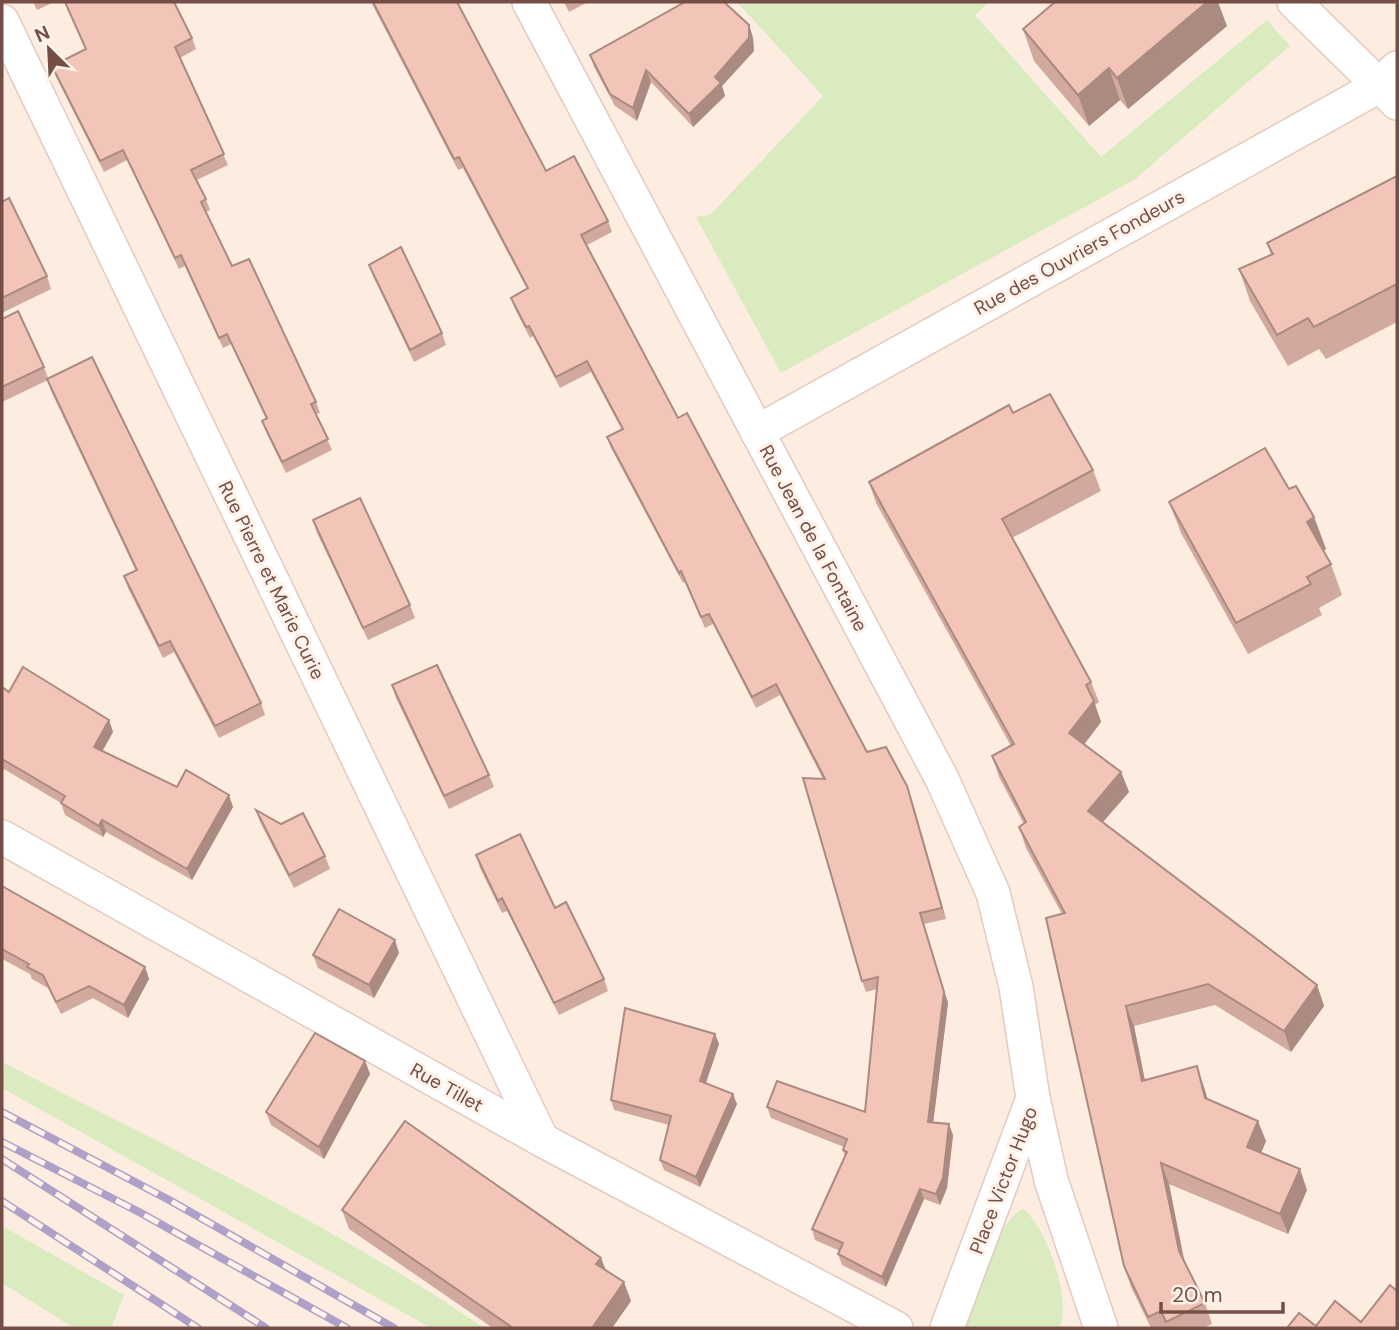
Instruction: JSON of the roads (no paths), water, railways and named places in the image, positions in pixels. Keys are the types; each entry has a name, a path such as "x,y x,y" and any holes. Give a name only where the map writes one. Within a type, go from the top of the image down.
{"street":[{"name":"Rue Jean de la Fontaine","path":"529,2 959,813 993,893 1016,987 1033,1098"},
{"path":"1294,2 1391,86"},
{"name":"Rue Pierre et Marie Curie","path":"2,21 542,1140"},
{"name":"Rue des Ouvriers Fondeurs","path":"757,432 1391,86"},
{"name":"Rue Tillet","path":"2,837 542,1140 896,1328"},
{"name":"Place Victor Hugo","path":"947,1328 1033,1098"},
{"name":"Place Victor Hugo","path":"1033,1098 1051,1180 1101,1328"}],"railway":[{"path":"2,1112 171,1201 394,1328"},
{"path":"2,1142 139,1212 347,1328"},
{"path":"2,1159 266,1328"},
{"path":"2,1201 198,1328"}]}
